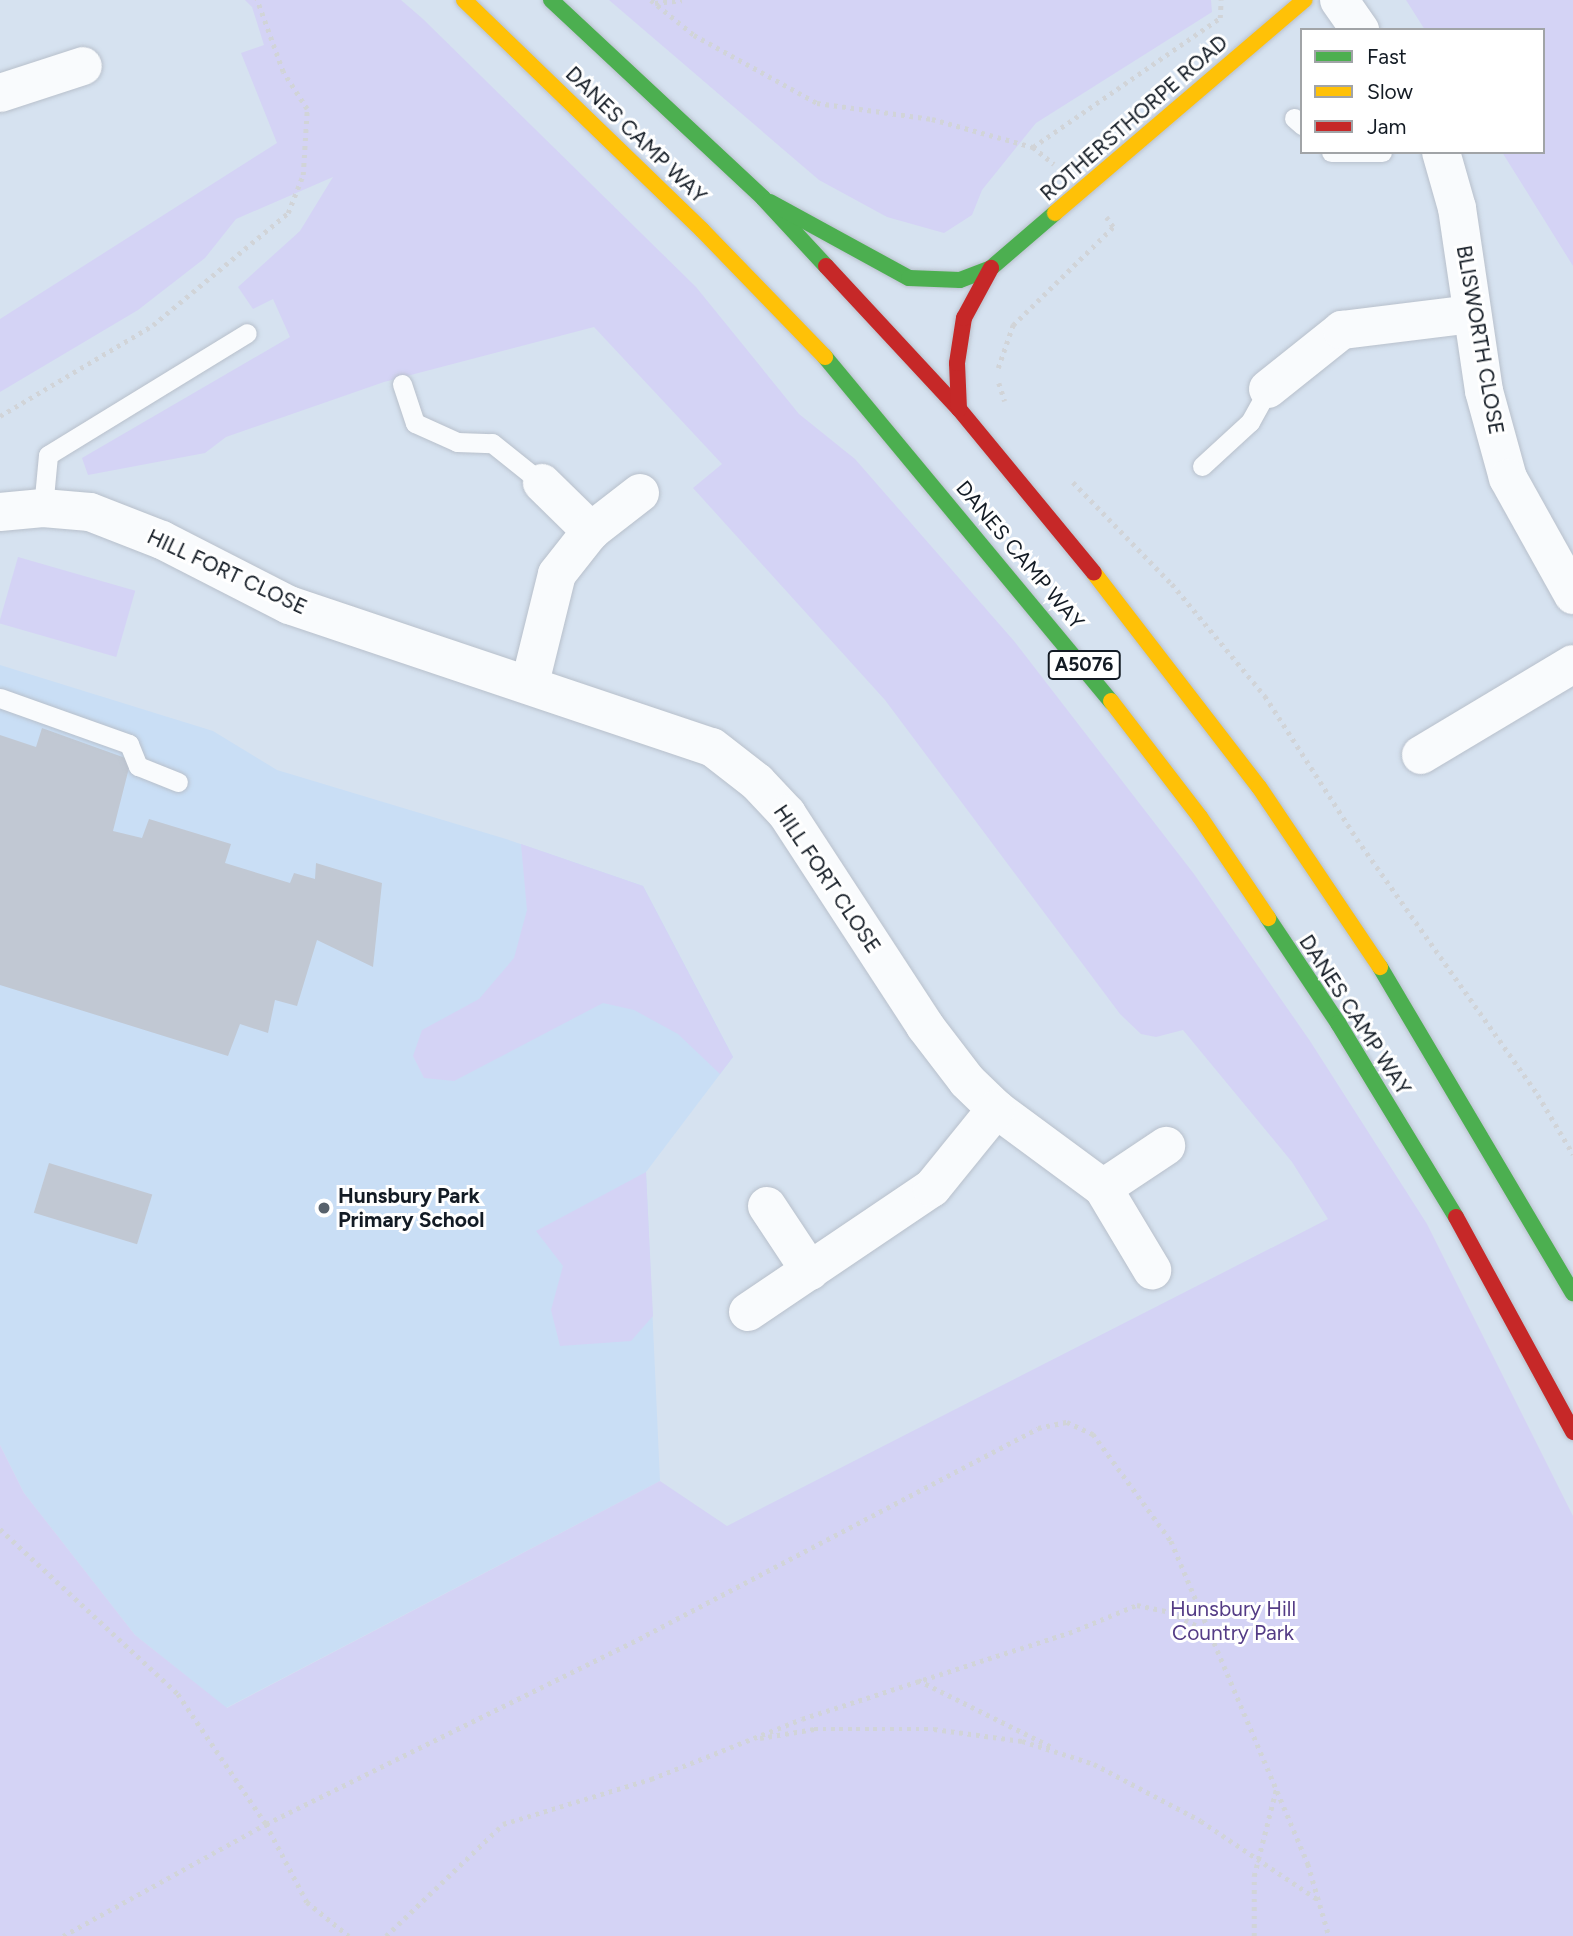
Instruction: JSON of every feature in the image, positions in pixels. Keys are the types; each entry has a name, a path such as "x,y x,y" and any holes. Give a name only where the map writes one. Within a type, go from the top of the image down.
{"main road":[{"name":"DANES CAMP WAY","path":"464,0 693,220 835,368 1073,651 1200,817 1338,1023 1466,1234 1573,1432"},
{"name":"DANES CAMP WAY","path":"551,0 764,198 959,409 1147,636 1259,787 1395,989 1573,1293"},
{"name":"ROTHERSTHORPE ROAD","path":"764,198 909,278 960,280 991,268 1304,0"},
{"name":"ROTHERSTHORPE ROAD","path":"959,409 957,363 964,318 991,268"}],"street":[{"path":"1339,0 1359,28"},
{"path":"0,93 83,66"},
{"name":"BLISWORTH CLOSE","path":"1442,154 1457,208 1484,391 1507,478 1573,596"},
{"path":"1268,389 1342,330 1472,314"},
{"path":"542,483 591,531"},
{"path":"530,683 557,574 591,531 640,493"},
{"name":"HILL FORT CLOSE","path":"0,512 43,508 90,512 162,540 289,605 530,683 712,747 757,782 787,814 925,1026 996,1109 1103,1188 1152,1270"},
{"path":"1421,755 1573,664"},
{"path":"748,1312 932,1188 996,1109"},
{"path":"1103,1188 1167,1146"},
{"path":"767,1206 810,1271"}],"lane":[{"path":"43,508 48,455 247,333"},
{"path":"402,384 415,423 457,442 492,443 542,483"},
{"path":"1202,466 1250,422 1268,389"},
{"path":"0,698 129,744 138,766 178,782"}],"path":[{"path":"0,416 153,325 288,213 303,175 307,109 283,72 257,0"},
{"path":"653,2 682,0"},
{"path":"1032,148 1220,18 1221,0"},
{"path":"653,2 694,35 817,103 932,119 1032,148 1085,187 1113,227 1013,325 996,375 1008,408"},
{"path":"1069,477 1172,584 1265,696 1357,839 1538,1095 1573,1154"},
{"path":"63,1936 266,1824 646,1635 1038,1428 1067,1422 1093,1434 1171,1541 1276,1790 1329,1936"},
{"path":"0,1529 178,1694 266,1824 307,1902 349,1936"},
{"path":"386,1936 503,1824 651,1780 752,1739 917,1680 1069,1633 1137,1605 1170,1612 1209,1632"},
{"path":"917,1680 1201,1821 1318,1900"},
{"path":"752,1739 814,1729 934,1729 1022,1741 1067,1755"},
{"path":"1254,1936 1258,1860 1276,1790"}],"shaded area":[{"name":"Hunsbury Park Primary School","path":"0,665 213,731 277,770 506,839 643,886 733,1057 646,1172 660,1481 226,1708 135,1635 24,1493 0,1445"}],"green space":[{"name":"Hunsbury Hill Country Park","path":"245,0 401,0 423,19 696,287 799,414 855,459 1014,641 1194,874 1310,1041 1427,1224 1573,1516 1573,1936 0,1936 0,1445 24,1493 135,1635 227,1708 660,1481 727,1526 1328,1219 1292,1162 1183,1030 1156,1037 1141,1034 1120,1014 885,700 693,488 722,464 594,327 384,382 226,437 205,453 88,475 82,458 290,337 273,299 253,309 238,287 300,231 333,177 236,219 205,258 138,310 0,392 0,319 277,143 241,53 264,45 252,7"},
{"path":"609,0 1211,0 1212,12 1036,123 982,190 972,215 944,233 887,217 819,180"},
{"path":"1406,0 1573,0 1573,266 1503,154 1545,154 1545,28 1424,28"},
{"path":"18,557 135,591 116,657 0,624"},
{"path":"521,844 643,886 733,1057 720,1074 678,1034 634,1010 603,1003 454,1081 424,1078 413,1056 422,1030 479,999 514,958 527,910"},
{"path":"646,1172 653,1316 631,1341 560,1346 551,1310 563,1266 536,1231"}],"building":[{"path":"42,728 131,760 113,831 142,838 149,819 231,844 225,863 290,883 294,873 315,879 316,863 382,883 373,967 317,940 297,1006 275,1000 268,1033 240,1024 228,1056 0,985 0,735 36,747"},
{"path":"49,1163 152,1195 137,1244 34,1213"}],"traffic: fast":[{"path":"551,0 763,198 826,266"},
{"path":"770,202 909,278 960,280 991,268 1055,213"},
{"path":"825,357 1111,701"},
{"path":"1268,918 1338,1023 1456,1217"},
{"path":"1380,967 1573,1293"}],"traffic: slow":[{"path":"464,0 702,230 825,357"},
{"path":"1055,213 1304,0"},
{"path":"1094,573 1259,787 1380,967"},
{"path":"1111,701 1200,817 1268,918"}],"traffic: jam":[{"path":"826,266 959,409 1094,573"},
{"path":"959,409 957,363 964,318 991,268"},
{"path":"1456,1217 1573,1432"}],"place":[{"name":"Hunsbury Park Primary School","path":"324,1208"}]}
